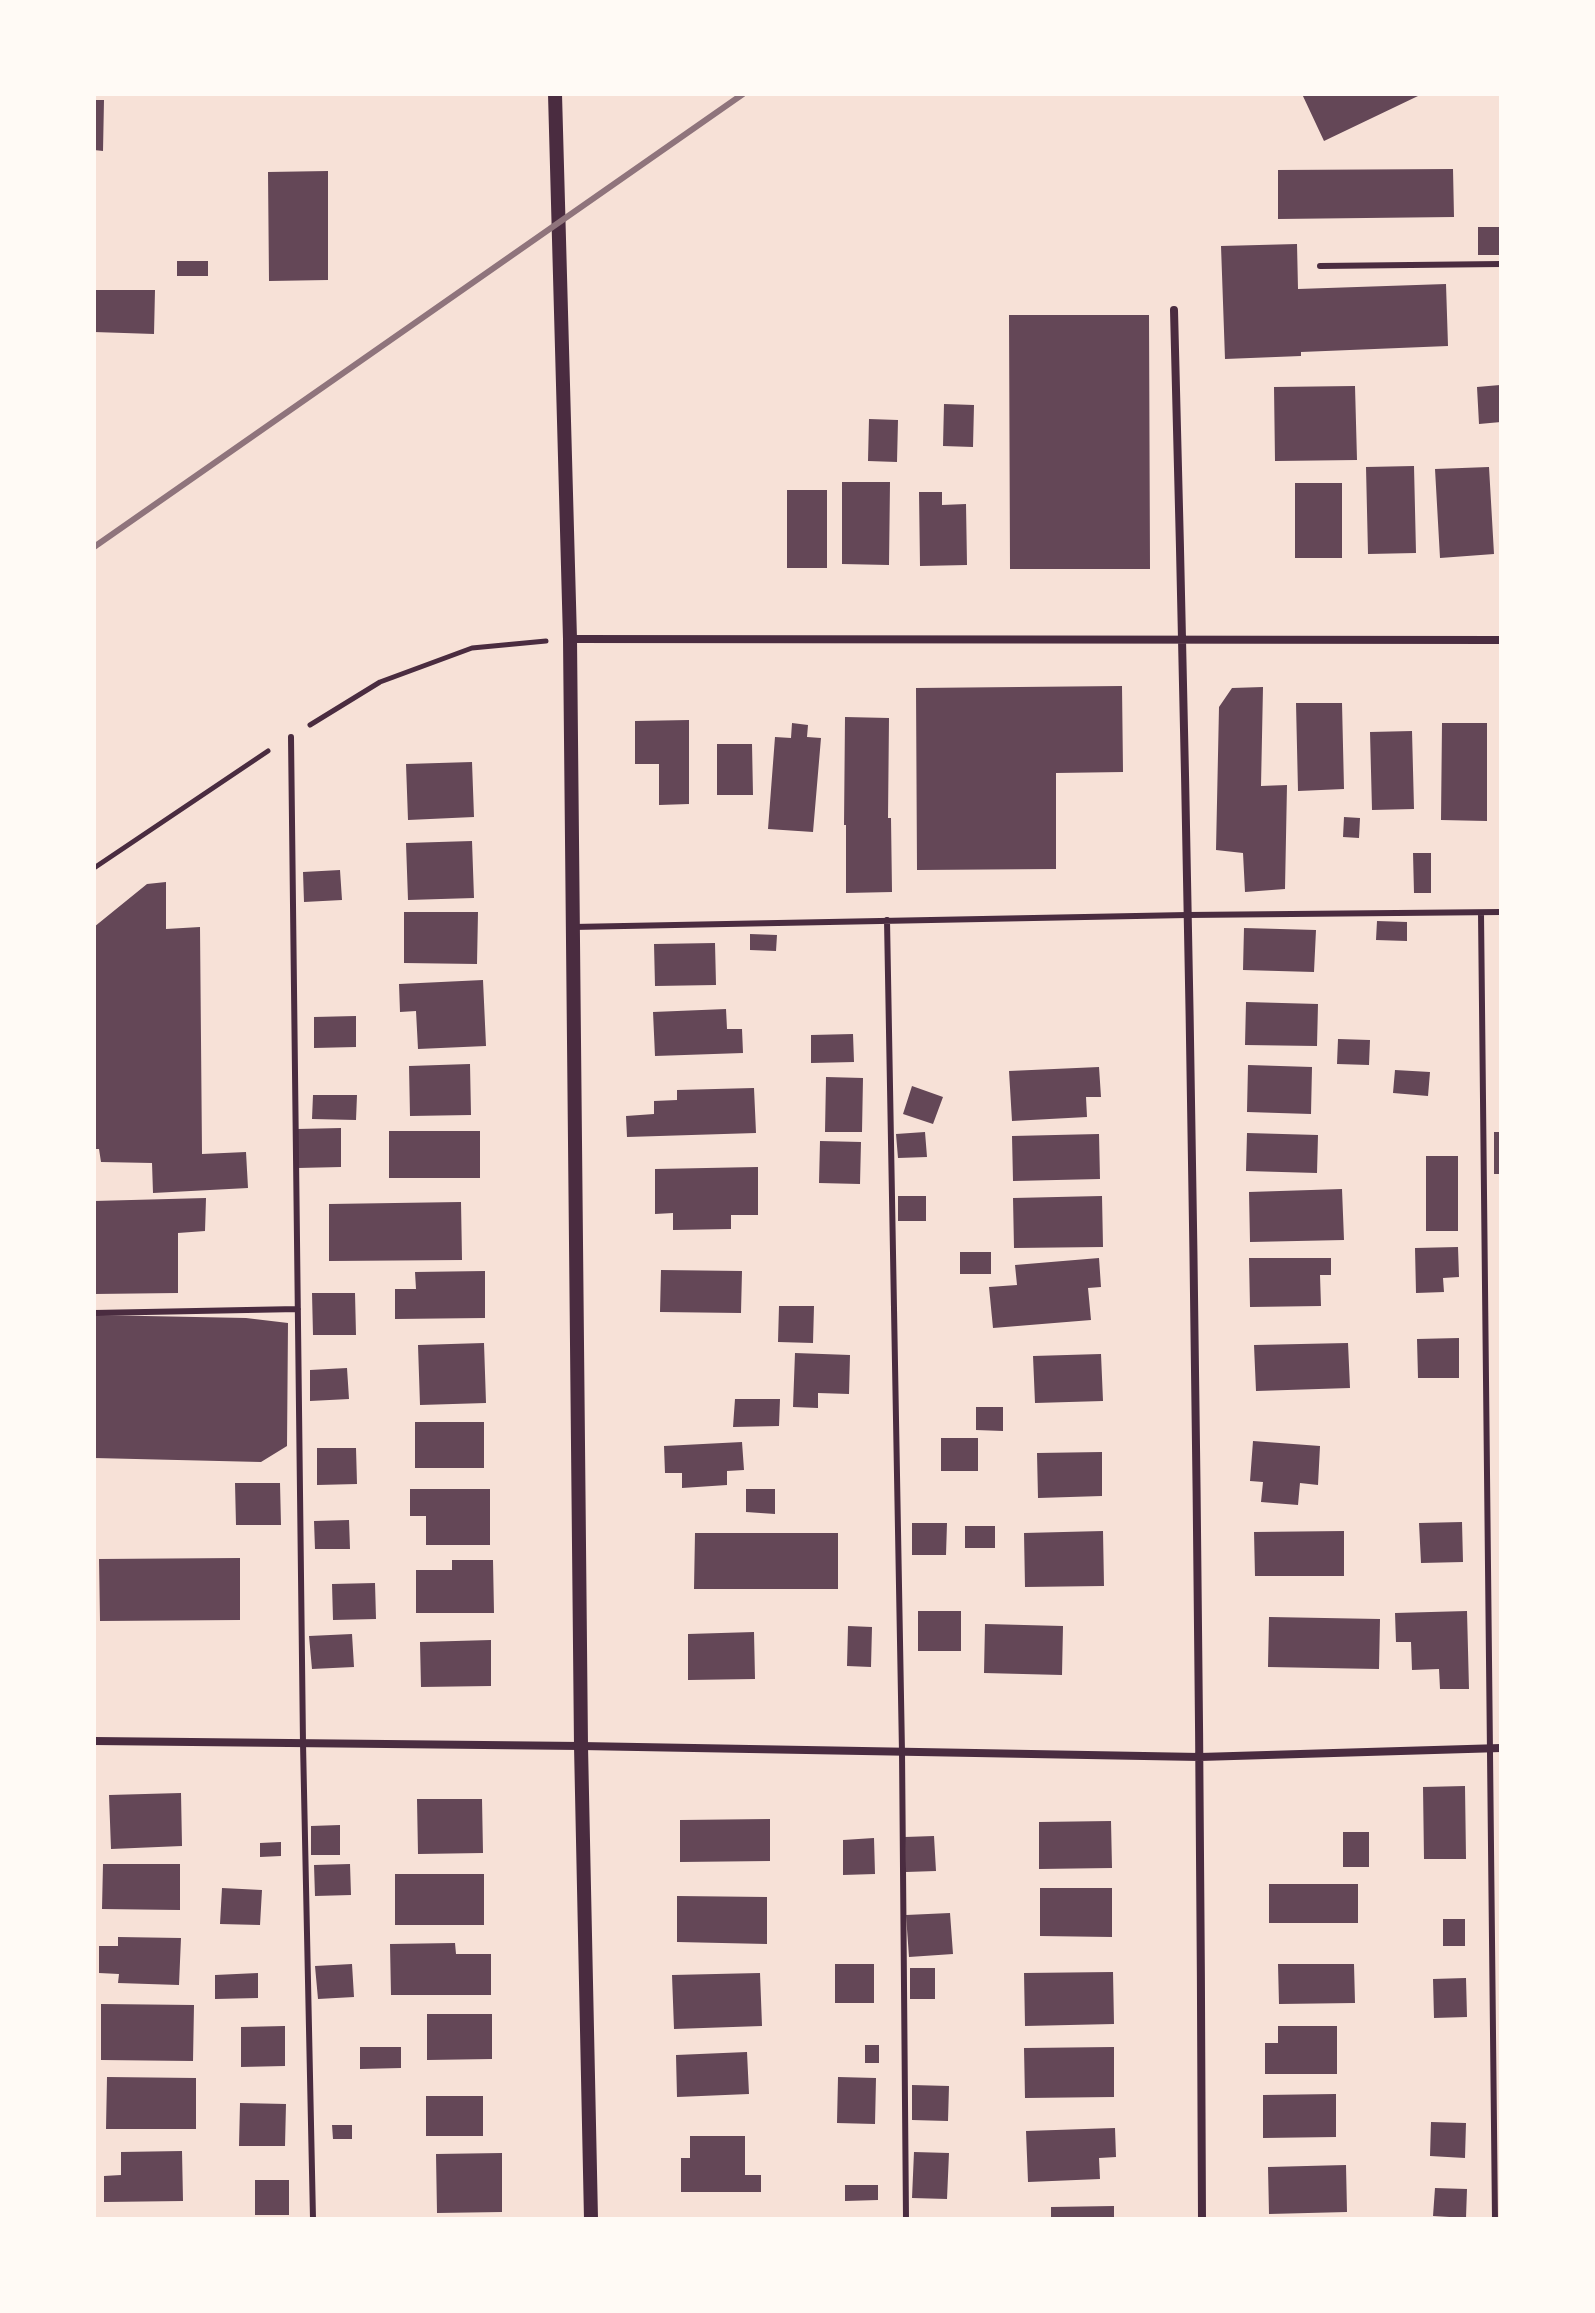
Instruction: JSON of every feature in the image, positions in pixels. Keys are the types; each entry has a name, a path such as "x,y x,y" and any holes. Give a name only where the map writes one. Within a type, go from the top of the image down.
{"street":[{"path":"555,94 570,639 581,1746 591,2219"},
{"path":"1174,310 1183,640 1200,1757 1202,2219"},
{"path":"570,639 1501,640"},
{"path":"94,1741 1200,1757 1496,1748"}],"lane":[{"path":"1320,266 1501,264"},
{"path":"291,737 303,1743 313,2219"},
{"path":"573,927 1501,912"},
{"path":"1481,913 1496,1748 1495,2219"},
{"path":"887,920 902,1752 906,2219"},
{"path":"94,1313 298,1309"}],"path":[{"path":"94,868 291,737 380,682 472,648 570,639"}],"building":[{"path":"1302,94 1417,94 1418,96 1324,141"},
{"path":"94,100 104,100 103,151 94,150"},
{"path":"1453,169 1454,217 1278,219 1278,170"},
{"path":"328,171 328,280 269,281 268,172"},
{"path":"1478,227 1501,227 1501,255 1478,255"},
{"path":"1297,244 1298,289 1446,284 1448,346 1301,352 1301,356 1225,359 1221,246"},
{"path":"177,261 208,261 208,276 177,276"},
{"path":"96,290 155,290 154,334 94,332"},
{"path":"1009,315 1149,315 1150,569 1010,569"},
{"path":"1500,385 1501,422 1479,424 1477,387"},
{"path":"1355,386 1357,460 1275,461 1274,387"},
{"path":"944,404 974,405 973,447 943,446"},
{"path":"869,419 898,420 897,462 868,461"},
{"path":"1414,466 1416,553 1368,554 1366,467"},
{"path":"1489,467 1494,554 1440,558 1435,469"},
{"path":"842,482 890,482 889,565 842,564"},
{"path":"1295,483 1342,483 1342,558 1295,558"},
{"path":"787,490 827,490 827,568 787,568"},
{"path":"919,492 942,492 942,505 966,504 967,565 920,566"},
{"path":"1122,686 1123,772 1056,773 1056,869 917,870 916,688"},
{"path":"1263,687 1261,786 1287,785 1285,889 1245,892 1243,853 1216,850 1219,707 1232,688"},
{"path":"1296,703 1342,703 1344,789 1298,791"},
{"path":"845,717 889,718 888,818 891,818 892,892 846,893"},
{"path":"689,720 689,804 659,805 659,764 635,764 635,721"},
{"path":"792,723 808,725 807,737 821,738 813,832 768,829 775,737 791,738"},
{"path":"1442,723 1487,723 1487,821 1441,820"},
{"path":"1412,731 1414,809 1372,810 1370,732"},
{"path":"717,744 752,744 753,795 717,795"},
{"path":"472,762 474,817 408,820 406,764"},
{"path":"1344,817 1360,818 1359,838 1343,837"},
{"path":"472,841 474,898 408,900 406,843"},
{"path":"1413,853 1431,853 1431,893 1414,893"},
{"path":"340,870 342,900 304,902 303,872"},
{"path":"166,882 166,929 200,927 202,1154 246,1152 248,1188 153,1193 152,1163 101,1162 99,1149 94,1149 94,927 147,884"},
{"path":"404,912 478,912 477,964 404,963"},
{"path":"1377,921 1407,922 1407,941 1376,940"},
{"path":"1244,928 1316,930 1314,972 1243,970"},
{"path":"750,934 777,935 776,951 750,950"},
{"path":"715,943 716,985 655,986 654,944"},
{"path":"483,980 486,1046 418,1049 416,1011 400,1012 399,984"},
{"path":"1246,1002 1318,1004 1317,1046 1245,1045"},
{"path":"726,1009 727,1029 742,1029 743,1053 655,1056 653,1012"},
{"path":"356,1016 356,1047 314,1048 314,1017"},
{"path":"853,1034 854,1062 811,1063 811,1035"},
{"path":"1338,1039 1370,1040 1369,1065 1337,1064"},
{"path":"470,1064 471,1115 410,1116 409,1066"},
{"path":"1248,1065 1312,1067 1311,1114 1247,1112"},
{"path":"1099,1067 1101,1097 1086,1097 1087,1117 1012,1121 1009,1071"},
{"path":"1395,1070 1430,1072 1428,1096 1393,1093"},
{"path":"826,1077 863,1078 862,1132 825,1132"},
{"path":"912,1086 943,1097 933,1124 903,1114"},
{"path":"754,1088 756,1133 627,1137 626,1116 654,1114 654,1101 677,1100 677,1090"},
{"path":"313,1095 357,1095 356,1120 312,1119"},
{"path":"341,1128 341,1167 298,1168 297,1129"},
{"path":"389,1131 480,1131 480,1178 389,1178"},
{"path":"925,1132 927,1157 898,1158 896,1134"},
{"path":"1494,1132 1501,1132 1501,1174 1494,1174"},
{"path":"1247,1133 1318,1135 1317,1173 1246,1171"},
{"path":"1099,1134 1100,1179 1013,1181 1012,1136"},
{"path":"820,1141 861,1142 860,1184 819,1183"},
{"path":"1426,1156 1458,1156 1458,1231 1426,1231"},
{"path":"758,1167 758,1215 731,1215 731,1229 673,1230 673,1213 655,1214 655,1169"},
{"path":"1342,1189 1344,1240 1250,1242 1249,1192"},
{"path":"898,1196 926,1196 926,1221 898,1221"},
{"path":"1102,1196 1103,1247 1014,1248 1013,1198"},
{"path":"206,1198 205,1231 178,1233 178,1293 94,1294 94,1201"},
{"path":"461,1202 462,1260 329,1261 329,1204"},
{"path":"1458,1247 1459,1277 1443,1278 1444,1292 1416,1293 1415,1248"},
{"path":"960,1252 991,1252 991,1274 960,1274"},
{"path":"1099,1258 1101,1287 1088,1288 1091,1320 993,1328 989,1287 1017,1285 1015,1265"},
{"path":"1249,1258 1331,1258 1331,1275 1320,1275 1321,1306 1250,1307"},
{"path":"661,1270 742,1271 741,1313 660,1312"},
{"path":"485,1271 485,1318 395,1319 395,1289 416,1289 415,1272"},
{"path":"312,1293 355,1293 356,1335 313,1335"},
{"path":"779,1306 814,1306 813,1343 778,1342"},
{"path":"94,1315 246,1318 288,1323 287,1446 261,1462 94,1458"},
{"path":"1459,1338 1459,1378 1418,1378 1417,1339"},
{"path":"484,1343 486,1403 420,1405 418,1345"},
{"path":"1348,1343 1350,1388 1256,1391 1254,1345"},
{"path":"795,1353 850,1355 849,1394 818,1393 818,1408 793,1407"},
{"path":"1101,1354 1103,1401 1035,1403 1033,1356"},
{"path":"347,1368 349,1399 310,1401 310,1370"},
{"path":"735,1399 780,1399 779,1426 733,1427"},
{"path":"976,1407 1003,1407 1003,1431 976,1430"},
{"path":"415,1422 484,1422 484,1468 415,1468"},
{"path":"941,1438 978,1438 978,1471 941,1471"},
{"path":"1253,1441 1320,1446 1318,1485 1300,1483 1298,1505 1261,1502 1263,1482 1250,1481"},
{"path":"742,1442 744,1470 727,1471 727,1485 682,1488 682,1473 665,1473 664,1446"},
{"path":"317,1448 356,1448 357,1484 317,1485"},
{"path":"1102,1452 1102,1496 1038,1498 1037,1453"},
{"path":"235,1483 280,1483 281,1525 236,1525"},
{"path":"410,1489 490,1489 490,1545 426,1545 426,1516 410,1516"},
{"path":"746,1489 775,1489 775,1514 746,1512"},
{"path":"349,1520 350,1549 315,1549 314,1521"},
{"path":"1462,1522 1463,1562 1421,1563 1419,1523"},
{"path":"912,1523 947,1523 946,1555 912,1555"},
{"path":"965,1526 995,1526 995,1548 965,1548"},
{"path":"1103,1531 1104,1586 1025,1587 1024,1533"},
{"path":"1344,1531 1344,1576 1255,1576 1254,1532"},
{"path":"695,1533 838,1533 838,1589 694,1589"},
{"path":"240,1558 240,1620 100,1621 99,1559"},
{"path":"452,1560 493,1560 494,1613 416,1613 416,1570 452,1570"},
{"path":"375,1583 376,1619 333,1620 332,1584"},
{"path":"918,1611 961,1611 961,1651 918,1651"},
{"path":"1467,1611 1469,1689 1440,1689 1439,1669 1412,1670 1411,1642 1396,1642 1395,1613"},
{"path":"1269,1617 1380,1619 1379,1669 1268,1667"},
{"path":"985,1624 1063,1626 1062,1675 984,1673"},
{"path":"848,1626 872,1627 871,1667 847,1666"},
{"path":"754,1632 755,1679 688,1680 688,1634"},
{"path":"352,1634 354,1667 312,1669 309,1636"},
{"path":"491,1640 491,1686 421,1687 420,1642"},
{"path":"1465,1786 1466,1859 1424,1859 1423,1787"},
{"path":"181,1793 182,1846 111,1849 109,1795"},
{"path":"417,1799 482,1799 483,1853 418,1854"},
{"path":"770,1819 770,1861 680,1862 680,1820"},
{"path":"1111,1821 1112,1868 1039,1869 1039,1822"},
{"path":"340,1825 340,1855 311,1855 311,1826"},
{"path":"1343,1832 1369,1832 1369,1867 1343,1867"},
{"path":"934,1836 936,1871 906,1872 905,1837"},
{"path":"874,1838 875,1874 843,1875 843,1840"},
{"path":"281,1842 281,1856 260,1857 260,1843"},
{"path":"103,1864 180,1864 180,1910 102,1909"},
{"path":"350,1864 351,1895 315,1896 314,1865"},
{"path":"395,1874 484,1874 484,1925 395,1925"},
{"path":"1269,1884 1358,1884 1358,1923 1269,1923"},
{"path":"222,1888 262,1890 260,1925 220,1924"},
{"path":"1040,1888 1112,1888 1112,1937 1040,1936"},
{"path":"677,1896 767,1897 767,1944 677,1942"},
{"path":"950,1913 953,1954 909,1957 906,1915"},
{"path":"1443,1919 1465,1919 1465,1946 1443,1946"},
{"path":"118,1937 181,1938 179,1985 118,1983 119,1974 99,1973 99,1946 118,1946"},
{"path":"455,1943 456,1954 491,1954 491,1995 391,1995 390,1944"},
{"path":"352,1964 354,1997 318,1999 315,1966"},
{"path":"835,1964 874,1964 874,2003 835,2003"},
{"path":"1278,1964 1354,1964 1355,2003 1279,2004"},
{"path":"910,1968 935,1968 935,1999 910,1999"},
{"path":"1113,1972 1114,2024 1025,2026 1024,1973"},
{"path":"258,1973 258,1998 215,1999 215,1975"},
{"path":"760,1973 762,2026 674,2029 672,1975"},
{"path":"1466,1978 1467,2017 1434,2018 1433,1979"},
{"path":"101,2004 194,2005 193,2061 101,2060"},
{"path":"427,2014 492,2014 492,2059 427,2060"},
{"path":"285,2026 285,2066 241,2067 241,2027"},
{"path":"1278,2026 1337,2026 1337,2074 1265,2074 1265,2043 1278,2043"},
{"path":"865,2045 879,2045 879,2063 865,2063"},
{"path":"360,2047 401,2047 401,2068 360,2069"},
{"path":"1114,2047 1114,2097 1025,2098 1024,2048"},
{"path":"747,2052 749,2094 677,2097 676,2055"},
{"path":"107,2077 196,2078 196,2129 106,2129"},
{"path":"838,2077 876,2078 875,2124 837,2123"},
{"path":"912,2085 949,2086 948,2121 912,2120"},
{"path":"1336,2094 1336,2137 1263,2138 1263,2095"},
{"path":"426,2096 483,2096 483,2136 426,2136"},
{"path":"240,2103 286,2104 285,2146 239,2146"},
{"path":"1431,2122 1466,2123 1465,2158 1430,2156"},
{"path":"332,2125 352,2125 352,2139 333,2139"},
{"path":"1115,2128 1116,2157 1099,2158 1100,2179 1028,2182 1026,2131"},
{"path":"690,2136 745,2136 745,2175 761,2175 761,2192 681,2192 681,2158 690,2158"},
{"path":"182,2151 183,2201 104,2202 104,2176 121,2175 121,2152"},
{"path":"914,2152 949,2153 947,2199 912,2198"},
{"path":"502,2153 502,2212 437,2213 436,2154"},
{"path":"1346,2165 1347,2212 1269,2214 1268,2167"},
{"path":"255,2180 289,2180 289,2215 255,2215"},
{"path":"845,2185 878,2185 878,2200 845,2201"},
{"path":"1435,2188 1467,2189 1466,2218 1433,2216"},
{"path":"1114,2206 1114,2219 1051,2219 1051,2207"}],"railway":[{"path":"94,547 743,94"}]}
